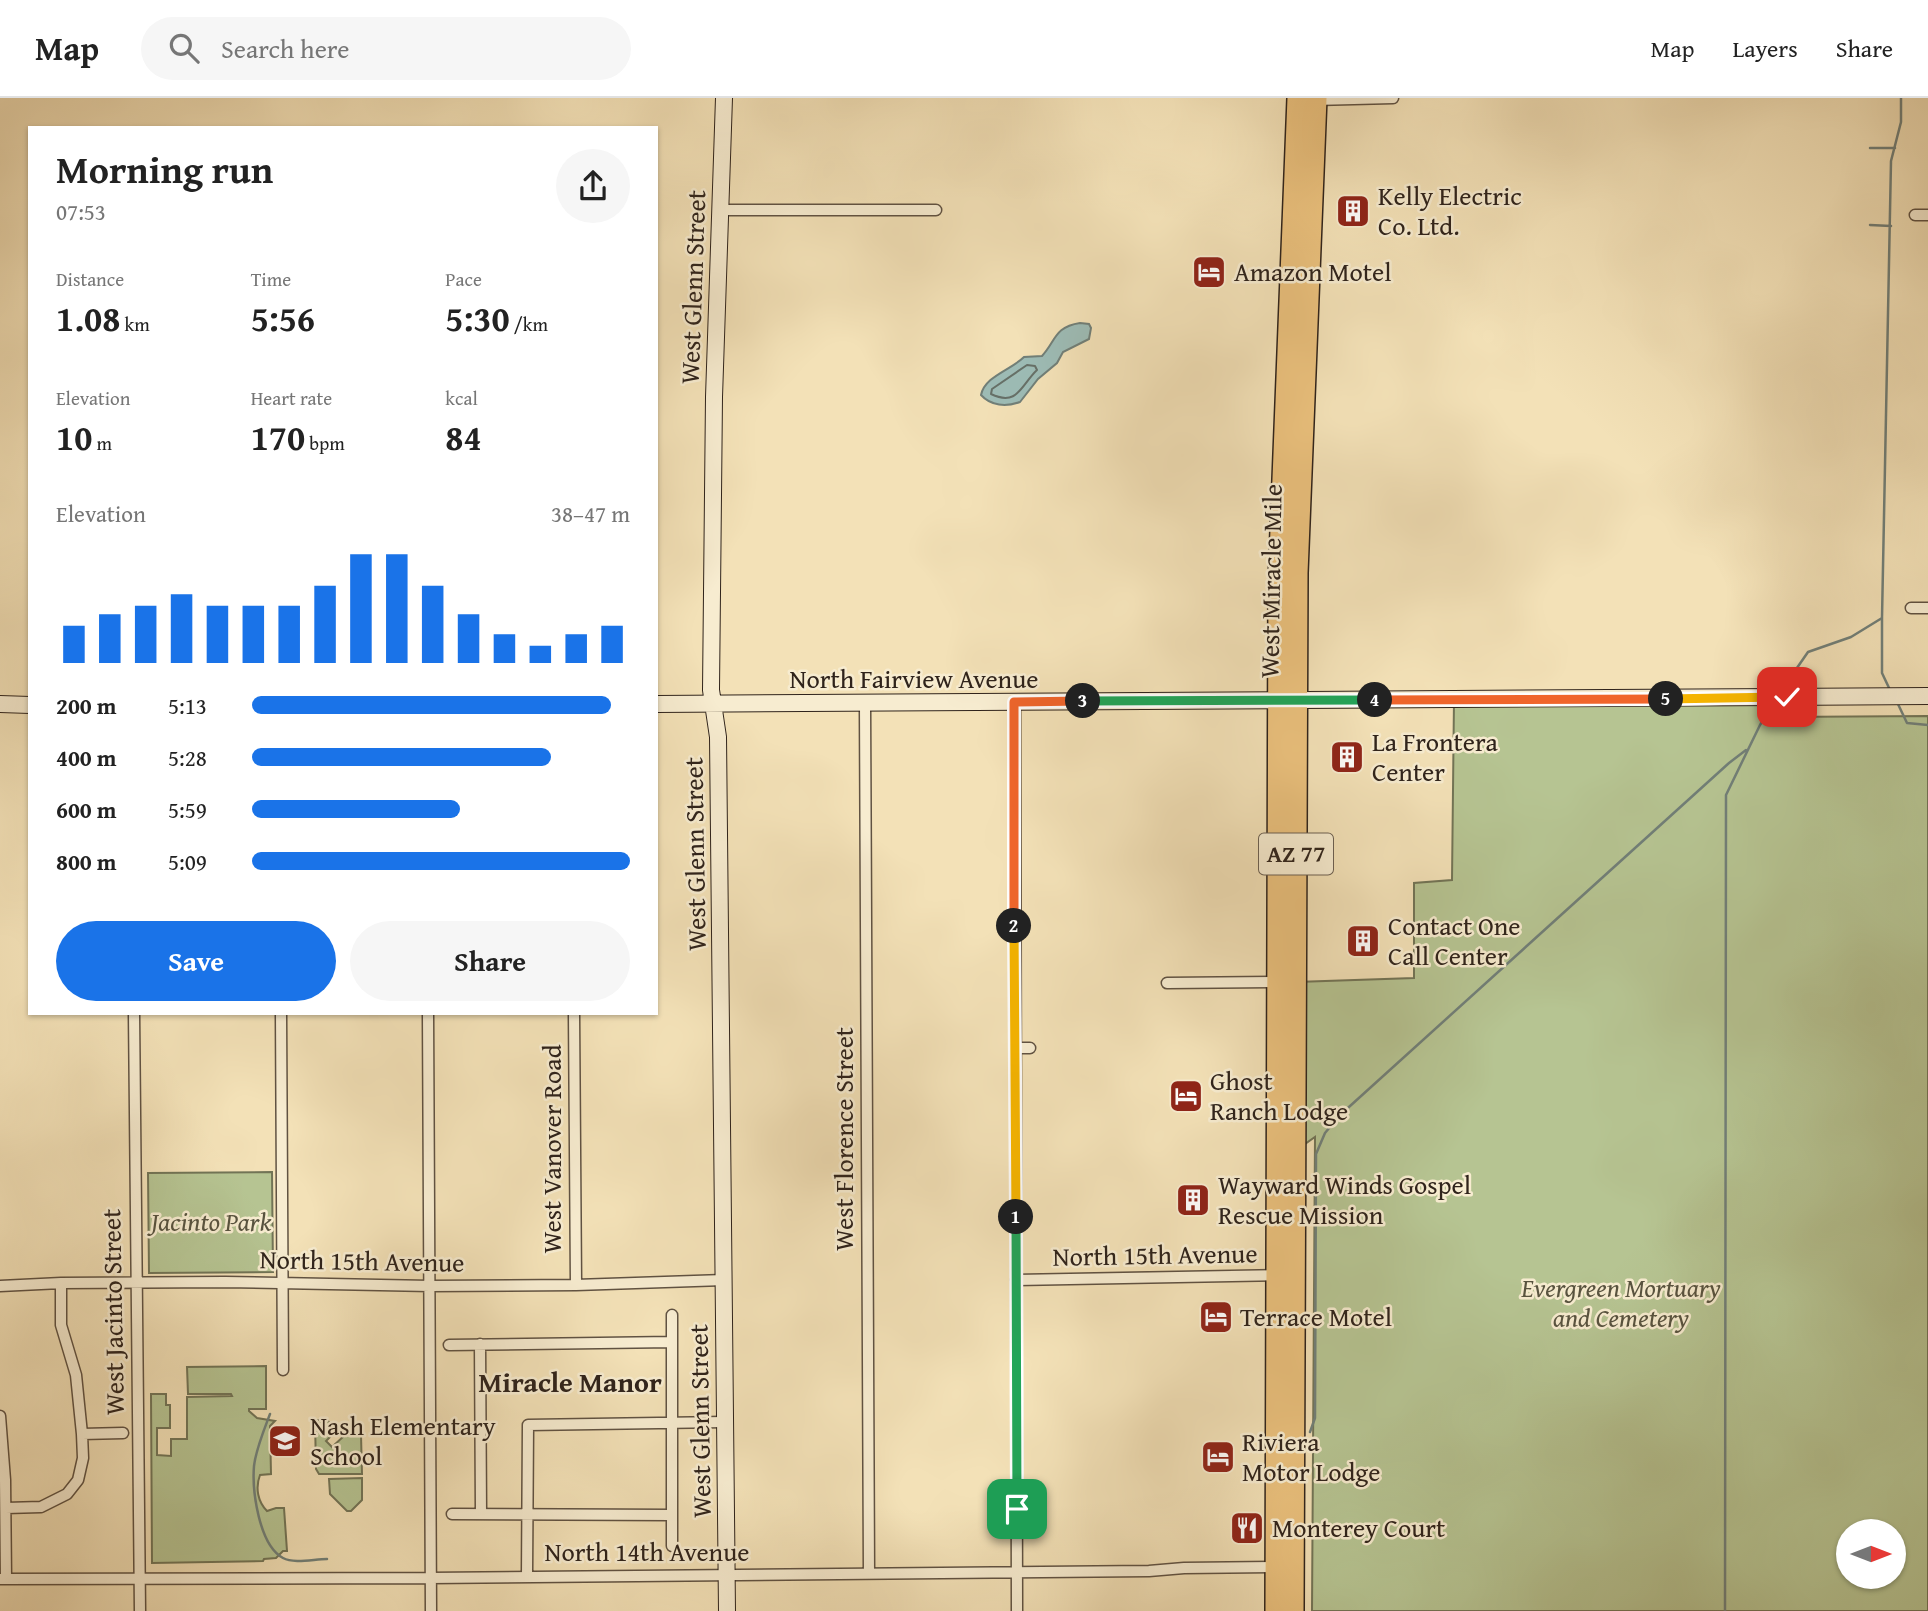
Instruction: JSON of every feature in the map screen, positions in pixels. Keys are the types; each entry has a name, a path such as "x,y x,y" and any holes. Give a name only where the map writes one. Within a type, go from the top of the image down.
{"highway":[{"name":"West Miracle Mile","path":"1288,700 1279,573 1289,289 1307,99"},
{"name":"West Miracle Mile","path":"1293,1611 1285,1567 1288,700 1303,406 1307,99"},
{"path":"1289,289 1295,299 1293,391 1296,402 1303,406"},
{"name":"West Miracle Mile","path":"1276,1611 1285,1567"}],"street":[{"name":"West Glenn Street","path":"724,98 714,422 711,690 718,737 727,1611"},
{"path":"1307,99 1393,98"},
{"path":"721,210 936,210"},
{"path":"1915,215 1928,215"},
{"path":"1911,608 1928,608"},
{"name":"North Fairview Avenue","path":"658,704 1928,696"},
{"path":"1014,702 1017,1611"},
{"path":"0,704 28,705"},
{"name":"West Florence Street","path":"865,704 869,1574"},
{"path":"1167,984 1287,982"},
{"name":"West Jacinto Street","path":"134,1015 140,1611"},
{"path":"281,1015 284,1370"},
{"path":"428,1015 431,1611"},
{"name":"West Vanover Road","path":"574,1015 576,1285"},
{"path":"1015,1048 1030,1048"},
{"path":"1015,1148 1028,1148"},
{"name":"North 15th Avenue","path":"1016,1280 1286,1275"},
{"name":"North 15th Avenue","path":"0,1286 136,1282 576,1285 724,1280"},
{"path":"6,1508 41,1507 67,1494 78,1480 83,1458 82,1434 76,1375 61,1325 61,1283"},
{"path":"671,1546 672,1315"},
{"path":"449,1345 672,1342"},
{"path":"480,1344 481,1514"},
{"path":"0,1416 6,1508 3,1579"},
{"path":"527,1576 528,1425 724,1422"},
{"path":"82,1434 123,1433"},
{"path":"452,1514 671,1515"},
{"name":"North 14th Avenue","path":"3,1579 1017,1573 1285,1567"}],"green space":[{"name":"Evergreen Mortuary and Cemetery","path":"1756,698 1765,717 1928,716 1928,1611 1312,1611 1315,1137 1295,1151 1296,982 1414,978 1414,883 1452,880 1454,700"},
{"name":"Jacinto Park","path":"272,1172 273,1272 149,1273 148,1173"},
{"path":"266,1366 266,1409 249,1409 257,1418 275,1421 270,1426 271,1474 260,1475 258,1495 267,1511 284,1508 287,1551 283,1551 276,1558 263,1561 152,1563 151,1394 166,1394 166,1405 170,1405 170,1428 157,1428 157,1455 171,1456 171,1439 187,1439 187,1397 232,1396 188,1394 187,1367"},
{"path":"315,1420 327,1420 337,1430 326,1441 332,1447 345,1435 361,1435 362,1474 319,1474 316,1469"},
{"path":"362,1478 362,1500 351,1511 347,1511 330,1494 329,1479"}],"water":[{"path":"1080,323 1089,324 1089,339 1063,352 1057,363 1038,379 1020,402 999,405 981,395 983,388 993,378 1024,357 1042,356 1060,331"}],"waterway":[{"path":"1890,690 1882,673 1882,618 1891,161 1901,122 1901,98"},
{"path":"1870,148 1895,148"},
{"path":"1870,225 1891,226"},
{"path":"1781,691 1808,652 1851,637 1882,618"},
{"path":"1897,702 1907,723 1928,725"},
{"path":"1725,1611 1726,795 1760,725 1774,703"},
{"path":"1310,1432 1315,1418 1316,1154 1325,1133 1339,1116 1746,750"},
{"path":"270,1414 254,1466 254,1489 263,1530 268,1542 283,1558 298,1561 327,1559"}],"place":[{"name":"Kelly Electric Co. Ltd.","path":"1353,211"},
{"name":"Amazon Motel","path":"1209,272"},
{"name":"La Frontera Center","path":"1347,757"},
{"name":"Contact One Call Center","path":"1363,941"},
{"name":"Ghost Ranch Lodge","path":"1186,1096"},
{"name":"Wayward Winds Gospel Rescue Mission","path":"1193,1200"},
{"name":"Terrace Motel","path":"1216,1317"},
{"name":"Nash Elementary School","path":"285,1441"},
{"name":"Riviera Motor Lodge","path":"1218,1457"},
{"name":"Monterey Court","path":"1247,1528"}],"district":[{"name":"Miracle Manor","path":"570,1382"}],"route":[{"path":"1017,1509 1014,702 1787,697"}]}
